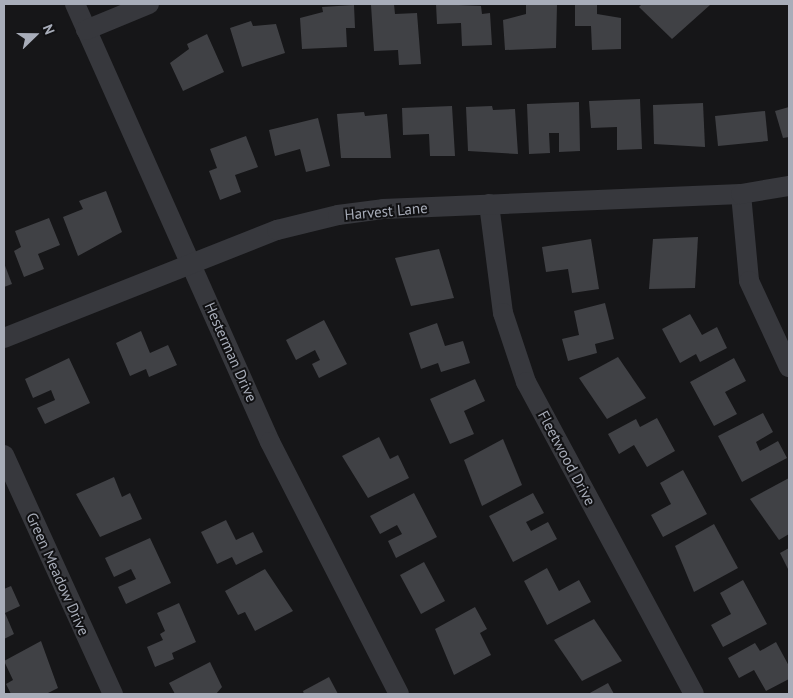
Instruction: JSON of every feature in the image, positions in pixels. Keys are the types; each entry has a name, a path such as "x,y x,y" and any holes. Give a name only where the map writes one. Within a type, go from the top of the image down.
{"street":[{"name":"Hesterman Drive","path":"75,4 315,536 398,694"},
{"path":"86,30 149,4"},
{"name":"Harvest Lane","path":"4,338 277,230 338,216 383,208 741,194 789,186"},
{"path":"741,194 749,281 789,367"},
{"name":"Fleetwood Drive","path":"489,204 503,313 526,382 694,694"},
{"name":"Green Meadow Drive","path":"4,455 112,694"}],"building":[{"path":"394,4 395,14 417,13 421,64 399,65 398,50 374,51 371,5"},
{"path":"436,4 481,6 482,14 490,13 492,45 462,46 461,23 437,24"},
{"path":"526,4 557,4 556,48 505,50 503,20 526,14"},
{"path":"642,4 710,5 672,39 639,7"},
{"path":"354,5 355,28 346,28 347,47 302,49 300,18 323,12 322,7"},
{"path":"575,5 597,5 597,14 621,18 621,49 592,50 591,26 575,26"},
{"path":"251,21 253,26 276,24 285,53 242,67 230,28"},
{"path":"207,34 224,72 183,91 170,63 189,49 187,44"},
{"path":"640,99 642,149 617,150 617,127 591,128 589,101"},
{"path":"579,102 580,151 559,152 559,133 549,133 550,153 529,154 527,104"},
{"path":"703,103 705,147 654,144 653,105"},
{"path":"452,106 455,156 430,156 429,134 403,135 402,108"},
{"path":"492,106 493,110 515,109 518,154 468,151 466,107"},
{"path":"789,107 789,137 783,138 775,111"},
{"path":"765,111 768,141 718,146 715,116"},
{"path":"364,112 365,116 387,114 391,158 341,158 337,114"},
{"path":"318,118 330,166 306,172 300,149 275,156 269,130"},
{"path":"246,136 258,167 235,175 241,192 220,200 209,171 217,168 210,149"},
{"path":"106,191 122,232 78,256 63,217 83,209 79,201"},
{"path":"49,218 60,245 38,254 44,269 24,277 14,251 21,247 15,231"},
{"path":"698,237 695,288 649,289 653,239"},
{"path":"591,239 599,289 572,293 568,269 546,272 542,247"},
{"path":"439,249 454,298 411,306 395,258"},
{"path":"4,263 12,284 4,287"},
{"path":"605,303 614,339 595,344 597,353 568,361 562,339 579,335 574,311"},
{"path":"690,314 702,335 717,327 727,348 700,362 696,354 680,363 662,329"},
{"path":"324,320 347,364 319,378 312,364 320,360 315,350 296,360 286,340"},
{"path":"437,323 445,346 463,341 470,363 441,372 438,363 421,369 409,333"},
{"path":"141,331 150,353 168,345 177,365 149,377 146,369 130,376 116,343"},
{"path":"618,357 646,398 607,419 579,378"},
{"path":"69,358 90,403 45,424 37,408 55,400 51,390 33,398 25,379"},
{"path":"734,358 746,381 725,392 737,414 714,426 690,382"},
{"path":"475,379 485,401 464,411 474,434 450,444 430,399"},
{"path":"763,413 773,432 756,442 760,451 778,441 787,458 742,482 718,436"},
{"path":"657,418 675,451 647,467 634,445 619,454 608,434 636,419 640,427"},
{"path":"379,437 390,459 398,455 409,478 368,498 342,456"},
{"path":"503,439 522,485 482,506 464,460"},
{"path":"683,470 707,514 663,537 651,515 671,504 660,483"},
{"path":"114,477 122,497 130,493 142,519 100,537 76,494"},
{"path":"789,478 789,534 779,540 750,499"},
{"path":"414,493 437,537 396,558 388,541 402,534 397,525 380,534 370,516"},
{"path":"533,493 544,513 526,522 531,531 548,522 557,539 513,562 489,516"},
{"path":"226,520 236,540 253,532 263,552 236,565 232,557 217,564 201,532"},
{"path":"714,524 738,568 694,592 675,546"},
{"path":"150,538 171,583 126,604 118,587 136,579 131,569 114,577 105,558"},
{"path":"789,548 789,571 780,553"},
{"path":"424,562 445,601 421,614 400,575"},
{"path":"547,568 559,591 579,580 591,602 547,625 524,581"},
{"path":"265,569 293,611 255,631 245,612 238,615 225,591"},
{"path":"743,580 767,624 723,647 711,625 731,614 720,593"},
{"path":"11,586 20,606 5,613 14,634 4,639 4,589"},
{"path":"179,603 196,642 172,653 174,659 155,667 147,647 163,640 160,634 165,631 157,613"},
{"path":"475,607 487,629 480,633 491,655 454,675 435,629"},
{"path":"594,619 622,661 582,681 554,640"},
{"path":"41,641 58,688 46,694 11,694 6,684 13,680 4,661"},
{"path":"776,642 789,666 789,679 766,691 754,670 739,678 728,658 755,643 760,651"},
{"path":"210,662 222,687 216,694 175,694 169,683"},
{"path":"329,677 338,694 304,694 303,691"},
{"path":"608,683 614,694 588,694"}]}
